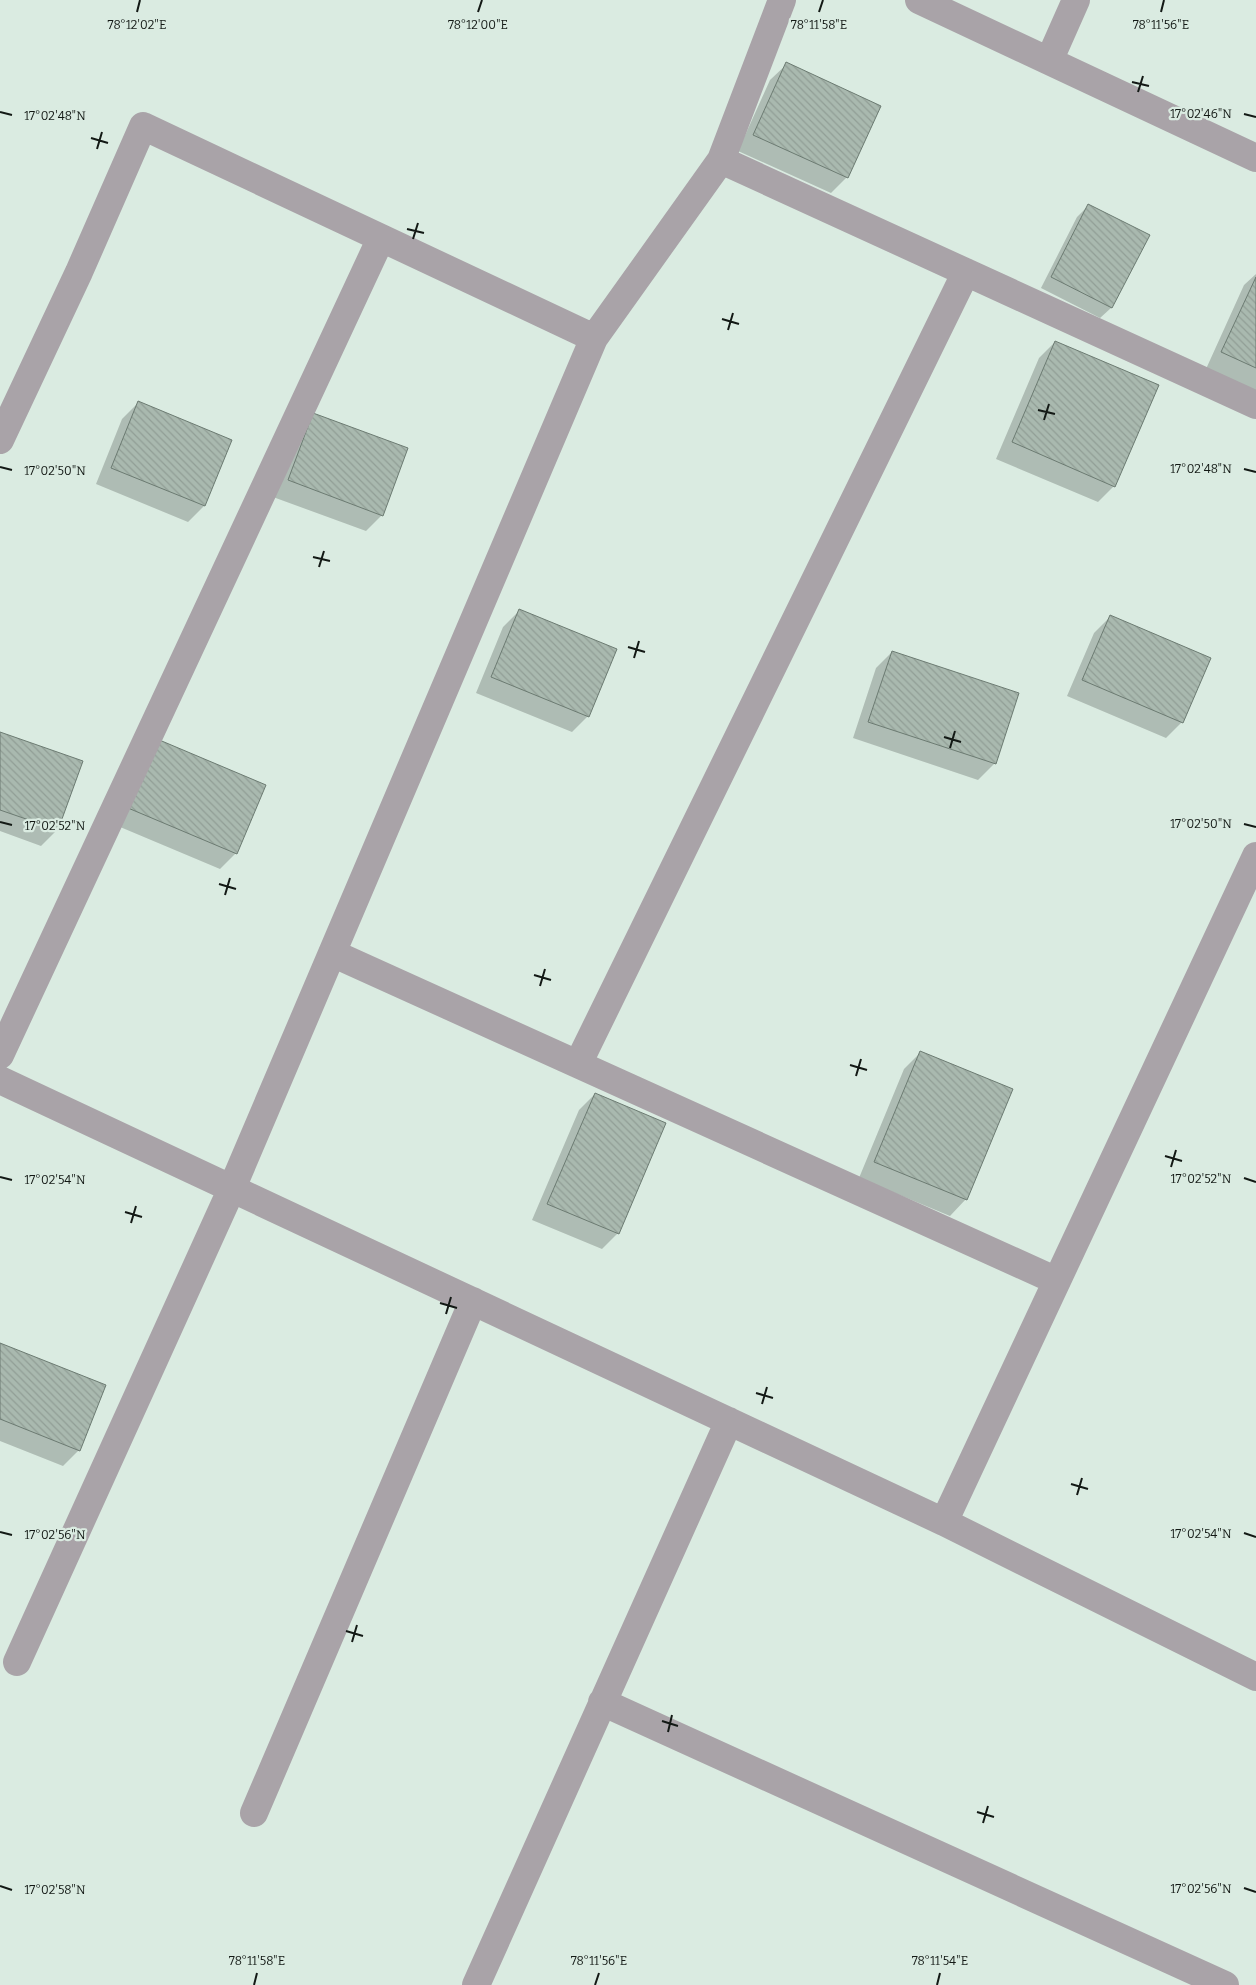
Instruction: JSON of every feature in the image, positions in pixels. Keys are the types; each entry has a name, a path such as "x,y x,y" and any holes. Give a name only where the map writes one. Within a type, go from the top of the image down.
{"street":[{"path":"17,1662 232,1188 594,338 721,160 782,0"},
{"path":"919,0 1256,158"},
{"path":"1048,61 1076,0"},
{"path":"0,440 79,272 143,126 594,338"},
{"path":"721,160 1256,404"},
{"path":"0,1055 382,238"},
{"path":"578,1064 966,272"},
{"path":"944,1522 1256,856"},
{"path":"332,953 1057,1281"},
{"path":"0,1080 944,1522 1256,1677"},
{"path":"254,1813 473,1301"},
{"path":"476,1985 728,1421"},
{"path":"602,1702 1225,1985"}],"building":[{"path":"786,62 881,106 848,178 753,135"},
{"path":"1088,204 1150,235 1112,308 1051,277"},
{"path":"1256,277 1256,368 1221,352"},
{"path":"1055,341 1159,385 1115,487 1012,442"},
{"path":"138,401 232,440 205,506 111,468"},
{"path":"313,413 408,448 383,516 288,480"},
{"path":"519,609 617,649 589,717 491,677"},
{"path":"1110,615 1211,658 1183,723 1082,680"},
{"path":"892,651 1019,693 996,764 868,722"},
{"path":"0,732 83,761 58,830 0,810"},
{"path":"157,739 266,785 237,854 128,808"},
{"path":"920,1051 1013,1089 967,1200 874,1162"},
{"path":"595,1093 666,1123 619,1234 547,1204"},
{"path":"0,1343 106,1385 80,1451 0,1419"}]}
